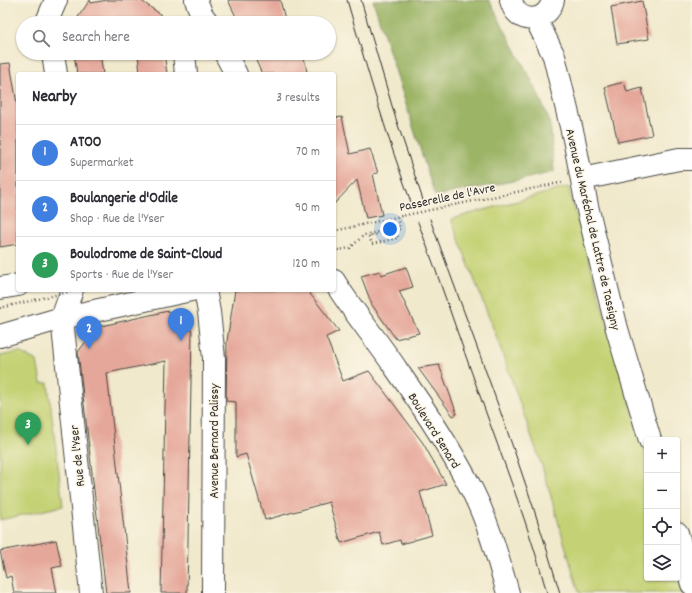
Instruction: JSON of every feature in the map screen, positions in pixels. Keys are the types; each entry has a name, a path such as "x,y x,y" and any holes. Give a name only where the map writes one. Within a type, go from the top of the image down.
{"street":[{"path":"49,16 56,0"},
{"path":"511,0 512,6 516,12 522,17 529,19 536,19 547,12 551,6 552,0"},
{"name":"Avenue du Maréchal de Lattre de Tassigny","path":"536,19 554,56 574,139 573,181 587,206 617,329 649,437"},
{"path":"54,60 56,72"},
{"path":"185,60 186,72"},
{"path":"229,60 235,72"},
{"path":"573,181 679,159 692,159"},
{"name":"Boulevard Senard","path":"336,284 406,383 444,441 473,493 491,536 508,593"},
{"path":"0,288 16,285"},
{"path":"62,318 71,292"},
{"path":"0,336 62,318 182,292"},
{"name":"Avenue Bernard Palissy","path":"205,292 214,358 212,593"},
{"name":"Rue de l'Yser","path":"62,318 91,593"},
{"path":"680,543 692,584"}],"path":[{"name":"Passerelle de l'Avre","path":"336,231 573,181"},
{"path":"396,229 398,238 372,244 369,236 392,230 400,229 397,217"},
{"path":"336,251 350,248 364,235 396,228 396,229"},
{"path":"0,308 68,292"}],"green space":[{"path":"373,0 489,0 534,85 550,122 554,172 435,196"},
{"path":"568,187 644,450 644,581 680,581 680,579 684,593 579,593 542,466 495,333 451,219"},
{"path":"19,352 37,361 41,383 48,383 63,506 0,520 0,356"}],"building":[{"path":"90,0 91,3 107,0 140,0 160,14 160,16 79,16"},
{"path":"228,0 280,0 284,16 236,16"},
{"path":"642,1 649,39 617,44 611,7"},
{"path":"75,60 101,60 103,72 77,72"},
{"path":"139,60 165,60 167,72 140,72"},
{"path":"256,60 304,60 307,72 261,72"},
{"path":"10,63 16,98 16,244 0,247 0,64"},
{"path":"624,82 627,92 642,88 652,135 618,142 605,87"},
{"path":"342,117 350,154 370,149 378,173 373,174 382,215 366,218 357,180 336,202 336,118"},
{"path":"406,267 413,287 399,291 419,333 396,339 372,305 361,276 380,271 381,275"},
{"path":"235,292 309,292 339,331 326,337 343,381 369,371 423,443 446,484 420,492 432,535 401,544 400,540 383,545 379,532 341,543 329,502 265,520 246,454 236,457 236,402 226,401 227,341"},
{"path":"168,311 192,331 187,593 161,593 166,361 107,373 131,593 106,593 78,352 97,327"},
{"path":"439,365 457,414 453,416 418,368"},
{"path":"56,540 62,566 52,568 57,593 14,593 11,576 6,578 0,551"}],"tram line":[{"path":"347,0 386,129 412,205"},
{"path":"361,0 395,116 424,203"},
{"path":"430,219 530,498 560,593"},
{"path":"418,222 524,518 547,593"}],"place":[{"name":"ATOO","path":"181,341"},
{"name":"Boulangerie d'Odile","path":"89,349"},
{"name":"Boulodrome de Saint-Cloud","path":"28,445"}]}
